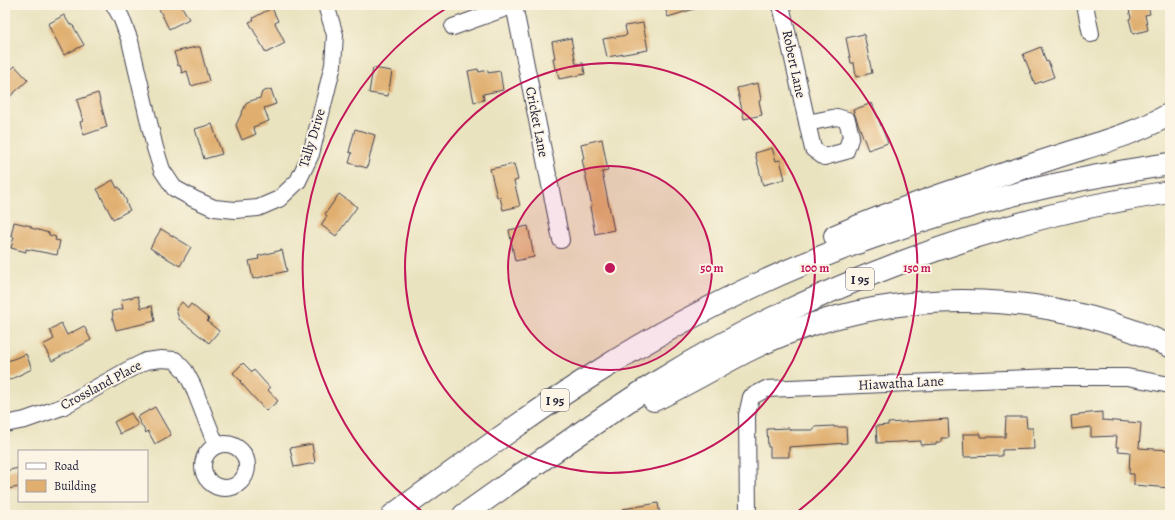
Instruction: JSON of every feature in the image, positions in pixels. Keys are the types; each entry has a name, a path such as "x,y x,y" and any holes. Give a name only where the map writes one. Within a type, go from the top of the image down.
{"highway":[{"path":"726,300 802,253 862,224 934,198 1126,134 1150,125 1170,114"},
{"name":"I 95","path":"393,515 596,372 664,332 772,278 817,258 958,209 1053,186 1170,164"},
{"name":"I 95","path":"464,515 578,434 661,380 746,332 789,310 879,271 926,254 1018,225 1114,202 1170,192"},
{"path":"578,434 660,397 734,357 779,336 857,312 898,305 959,300 1036,306 1097,319 1138,332 1170,346"}],"street":[{"name":"Tally Drive","path":"114,5 130,41 155,148 162,170 174,188 194,200 214,208 235,210 258,208 279,199 298,181 311,154 333,65 335,35 326,5"},
{"path":"453,28 514,5"},
{"name":"Cricket Lane","path":"514,5 561,240"},
{"name":"Robert Lane","path":"781,5 807,123"},
{"path":"1086,5 1091,34"},
{"name":"Crossland Place","path":"5,424 25,420 62,407 146,361 161,359 175,360 185,371 193,386 216,445"},
{"name":"Hiawatha Lane","path":"748,515 747,415 751,396 766,389 1055,377 1127,377 1170,385"}],"building":[{"path":"157,5 181,5 189,19 169,29"},
{"path":"664,5 697,5 697,8 668,17"},
{"path":"1128,5 1148,5 1150,14 1145,15 1148,30 1133,34 1129,19 1131,18"},
{"path":"272,8 278,21 275,23 285,43 266,53 249,22 254,20 253,18"},
{"path":"64,15 70,25 72,24 84,45 64,55 48,24"},
{"path":"643,23 648,50 607,57 603,39 627,35 625,26"},
{"path":"864,34 872,73 856,77 854,63 851,63 846,38"},
{"path":"571,38 576,64 583,63 585,74 559,79 557,68 555,69 553,58 555,58 552,42"},
{"path":"200,47 209,81 191,86 187,71 182,73 180,65 178,66 174,52"},
{"path":"1041,47 1046,62 1048,61 1054,77 1035,84 1023,54"},
{"path":"15,66 28,80 5,101 5,75"},
{"path":"373,68 392,71 388,96 369,93"},
{"path":"478,69 479,72 488,70 488,73 500,71 503,90 483,94 484,100 474,102 468,71"},
{"path":"758,83 761,100 759,101 762,115 744,119 737,88"},
{"path":"271,89 276,104 264,108 269,121 253,127 256,134 242,140 236,125 247,102 260,98 262,92"},
{"path":"98,93 107,127 84,135 80,122 83,121 77,100"},
{"path":"872,103 888,143 868,150 853,110"},
{"path":"212,124 222,154 204,159 195,129"},
{"path":"355,129 375,135 367,168 349,163 352,153 349,152"},
{"path":"602,139 608,171 602,172 614,230 595,234 590,207 592,206 582,159 584,159 581,144"},
{"path":"772,148 776,161 780,160 785,179 763,185 755,153"},
{"path":"514,164 518,180 514,181 520,206 503,210 500,197 497,197 490,169"},
{"path":"113,180 117,188 119,187 130,210 113,219 97,189"},
{"path":"339,194 357,207 336,236 321,225 327,216 325,214"},
{"path":"14,222 31,226 31,228 49,233 49,235 56,237 55,240 60,241 57,255 26,249 26,252 11,248 14,237 11,236"},
{"path":"528,226 534,257 515,261 509,230"},
{"path":"161,229 191,247 180,266 150,248"},
{"path":"282,250 287,271 253,279 249,261 259,259 258,256"},
{"path":"138,296 141,308 152,306 155,321 116,330 112,317 112,311 123,309 121,300"},
{"path":"182,302 188,308 191,304 209,319 207,321 219,331 209,343 179,319 176,309"},
{"path":"61,323 67,335 84,326 91,340 52,361 43,345 54,339 50,330"},
{"path":"26,354 32,369 5,382 5,362"},
{"path":"243,363 252,372 254,370 270,388 268,390 278,401 266,411 233,373"},
{"path":"155,407 171,435 155,444 148,431 146,433 137,417"},
{"path":"1102,412 1102,420 1141,423 1139,448 1170,450 1170,488 1134,485 1134,474 1129,474 1130,452 1118,451 1119,447 1116,447 1117,436 1091,437 1091,427 1072,429 1071,416"},
{"path":"131,413 138,425 120,434 114,422"},
{"path":"1006,417 1026,417 1027,428 1033,428 1034,449 1002,450 1002,456 964,457 963,434 981,434 981,437 1005,437"},
{"path":"948,419 949,438 941,438 941,442 936,442 936,444 921,445 921,441 877,443 876,426 888,425 888,423"},
{"path":"814,427 846,427 847,443 789,447 789,457 770,457 767,429 789,428 790,430 814,430"},
{"path":"312,444 315,463 294,467 290,448"},
{"path":"18,468 18,487 7,489 5,471"},
{"path":"658,503 660,515 623,515 623,509"}]}
